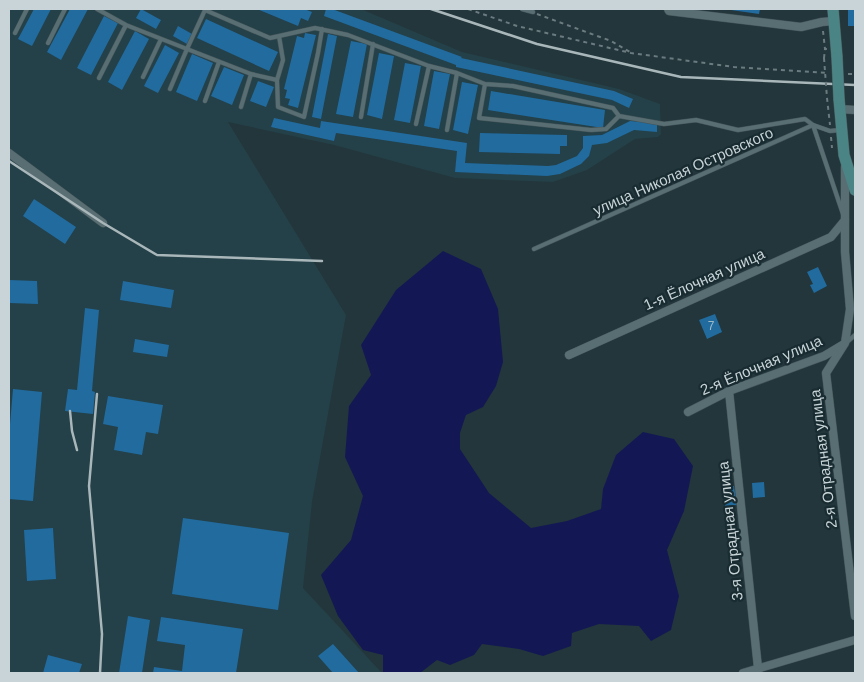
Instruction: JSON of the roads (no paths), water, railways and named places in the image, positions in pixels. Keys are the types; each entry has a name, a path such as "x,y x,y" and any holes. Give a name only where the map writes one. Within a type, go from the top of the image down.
{"main road":[{"path":"833,9 837,57 835,102 842,129 844,155 855,190"}],"street":[{"path":"668,10 801,27 834,21"},
{"path":"835,102 855,110"},
{"path":"9,153 103,223"},
{"name":"2-я Отрадная улица","path":"844,155 845,252 850,309 845,343 826,373 855,616"},
{"name":"1-я Ёлочная улица","path":"569,355 831,237 845,220"},
{"name":"2-я Ёлочная улица","path":"688,412 729,391 824,356 845,343"},
{"name":"3-я Отрадная улица","path":"729,391 758,668"},
{"path":"743,673 855,640"}],"lane":[{"path":"15,33 27,9"},
{"path":"48,43 65,9"},
{"path":"98,9 126,26 251,74 277,80"},
{"path":"522,9 533,12"},
{"path":"170,89 205,10 270,38 315,28 348,34 429,66 457,73 484,84 513,86 613,108 619,116 664,124 696,120 738,130 805,119 813,125 830,131 842,129"},
{"path":"99,78 126,26"},
{"path":"279,36 283,60 277,80 278,106 304,117 322,29"},
{"path":"143,77 161,39"},
{"path":"361,117 373,44"},
{"path":"205,101 219,62"},
{"path":"416,124 429,66"},
{"path":"447,130 457,73"},
{"path":"242,108 251,74"},
{"path":"484,84 479,118 590,130 606,129 619,116"},
{"path":"813,125 845,220"},
{"name":"улица Николая Островского","path":"534,249 813,125"},
{"path":"845,343 855,334"}],"railway":[{"path":"431,9 537,44 681,77 855,85"},
{"path":"9,161 103,223 157,255 322,261"},
{"path":"97,394 89,486 102,634 100,673"},
{"path":"70,411 72,431 77,450"}]}
